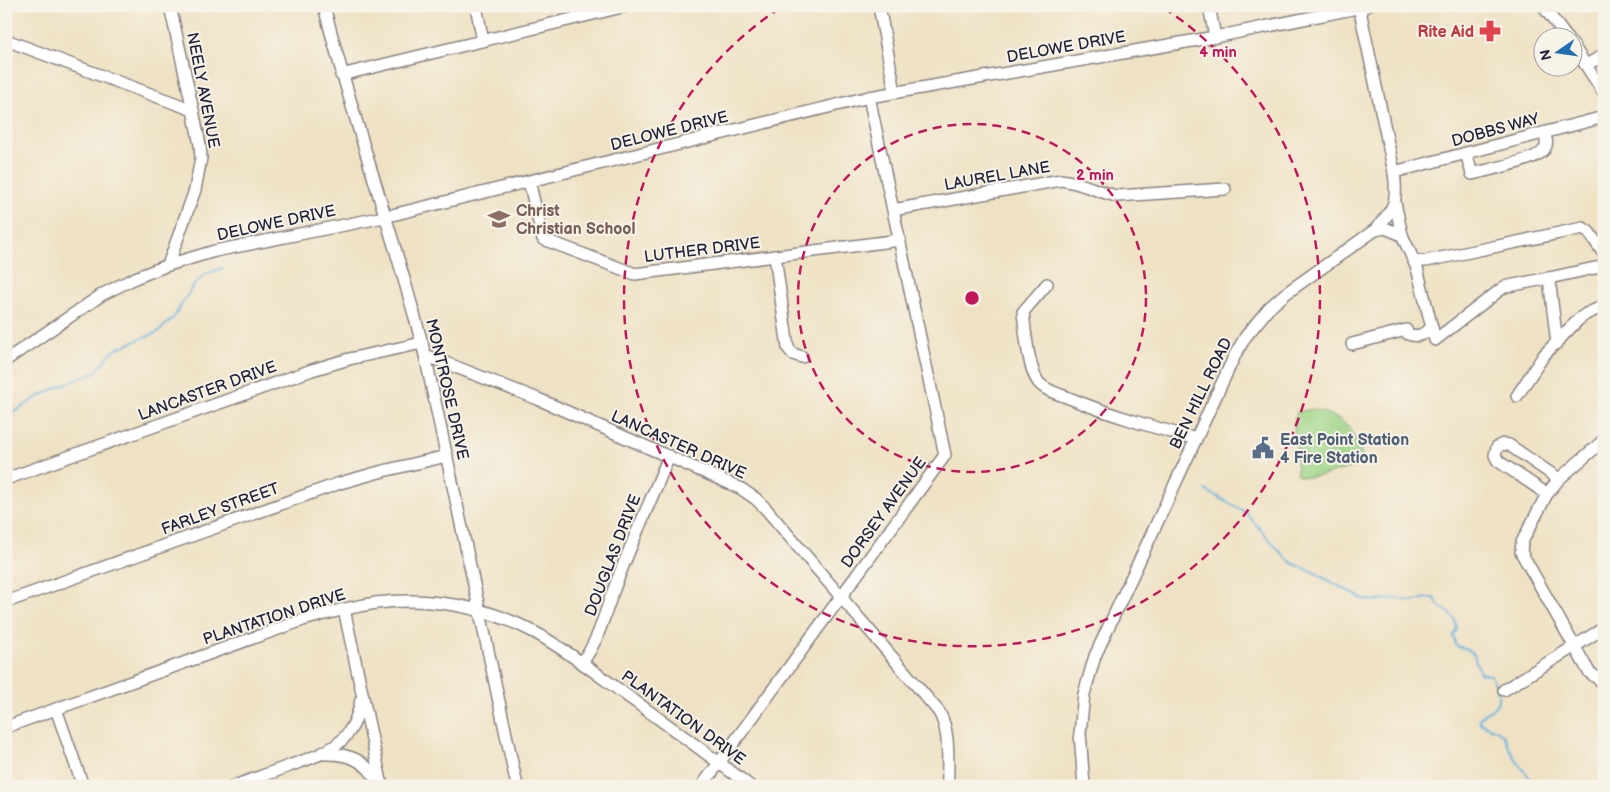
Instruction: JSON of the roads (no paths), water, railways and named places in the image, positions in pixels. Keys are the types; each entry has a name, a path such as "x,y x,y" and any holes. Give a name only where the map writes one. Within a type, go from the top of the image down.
{"street":[{"name":"NEELY AVENUE","path":"168,265 195,190 199,173 200,145 170,6"},
{"name":"MONTROSE DRIVE","path":"324,6 341,75 425,355 517,786"},
{"path":"476,6 483,41"},
{"path":"341,75 626,6"},
{"path":"879,6 895,92"},
{"path":"1209,6 1215,37"},
{"path":"1543,6 1560,28"},
{"path":"1362,7 1394,172 1395,203 1402,235 1414,262 1435,340 1504,287 1604,266"},
{"name":"DELOWE DRIVE","path":"6,360 103,294 135,278 168,265 215,251 384,217 869,97 1215,37 1362,7"},
{"path":"6,40 193,110"},
{"path":"1586,65 1604,55"},
{"path":"1582,59 1604,93"},
{"name":"DORSEY AVENUE","path":"702,786 945,455 869,97"},
{"name":"DOBBS WAY","path":"1394,172 1604,117"},
{"path":"1466,153 1472,174 1536,157 1545,150 1547,142 1544,133"},
{"name":"LAUREL LANE","path":"893,210 1061,180 1074,182 1116,196 1225,189"},
{"name":"LUTHER DRIVE","path":"530,181 543,239 635,274 900,240"},
{"name":"BEN HILL ROAD","path":"1084,786 1080,733 1084,694 1095,656 1234,355 1260,318 1285,294 1375,230 1387,217 1395,203"},
{"path":"1375,230 1385,228 1402,235"},
{"path":"1414,262 1452,256 1583,228 1593,237 1604,254"},
{"path":"775,256 788,348 793,354 802,357"},
{"path":"1549,278 1556,343"},
{"path":"1047,284 1023,312 1033,370 1038,382 1046,389 1096,410 1196,439"},
{"path":"1517,396 1544,355 1578,320 1604,306"},
{"path":"1352,344 1406,330 1408,334 1422,335 1432,328"},
{"name":"LANCASTER DRIVE","path":"6,479 312,370 349,359 422,343"},
{"name":"LANCASTER DRIVE","path":"425,355 538,399 740,488 756,499 939,712 944,720 946,730 948,786"},
{"path":"1604,440 1559,479 1547,494 1522,542 1521,552 1589,672 1604,683"},
{"path":"1547,494 1498,461 1495,455 1497,448 1503,444 1509,445 1559,479"},
{"name":"FARLEY STREET","path":"6,602 340,483 383,470 447,456"},
{"name":"DOUGLAS DRIVE","path":"582,663 592,649 599,634 614,589 669,456"},
{"name":"PLANTATION DRIVE","path":"6,726 303,620 344,608 411,601 449,604 503,618 533,631 558,646 750,786"},
{"path":"344,608 381,786"},
{"path":"1504,690 1604,628"},
{"path":"234,786 324,754 340,742 351,729 358,713 362,692"},
{"path":"56,709 83,786"},
{"path":"324,754 348,755 359,760 374,774 381,786"}],"waterway":[{"path":"6,414 18,410 56,388 96,372 109,355 118,348 158,332 174,317 198,281 206,274 223,268"},
{"path":"1205,490 1245,512 1292,563 1361,598 1370,601 1392,599 1412,601 1434,598 1440,607 1449,612 1455,620 1457,629 1453,636 1456,646 1465,648 1474,655 1480,673 1491,675 1497,688 1498,701 1492,709 1479,719 1480,723 1503,735 1515,759 1536,786"}],"place":[{"name":"Rite Aid","path":"1490,31"},
{"name":"Christ Christian School","path":"499,219"},
{"name":"East Point Station 4 Fire Station","path":"1263,448"}]}
